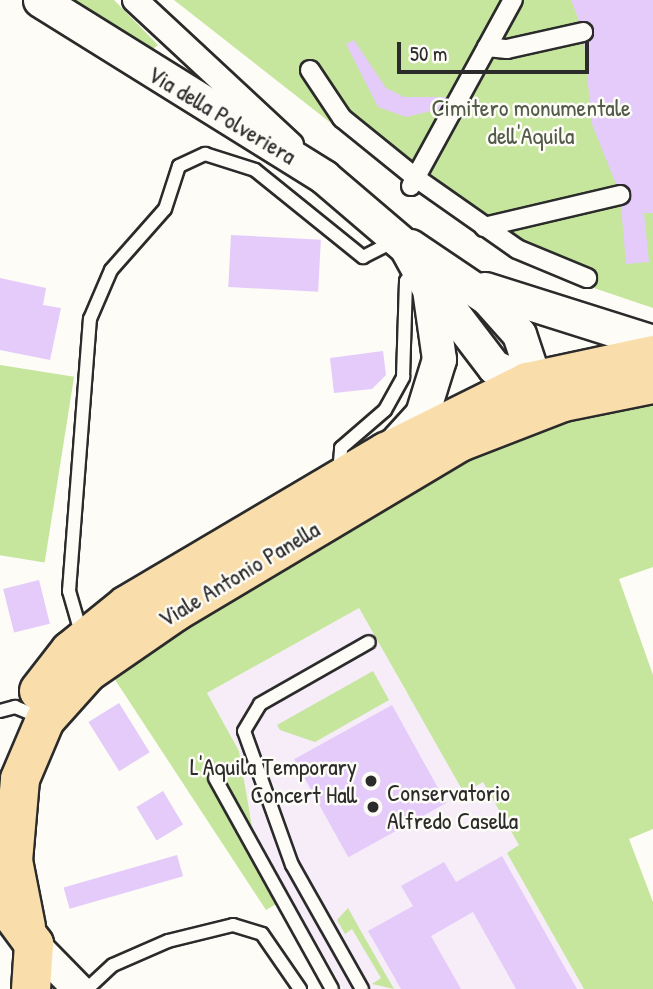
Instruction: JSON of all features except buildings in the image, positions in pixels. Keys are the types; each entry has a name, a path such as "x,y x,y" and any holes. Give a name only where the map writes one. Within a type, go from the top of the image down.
{"main road":[{"name":"Via della Polveriera","path":"40,0 136,65 324,177 398,238 462,280 519,334 532,362 527,382"},
{"name":"Via della Polveriera","path":"398,238 494,367 527,382 599,394"},
{"name":"Via della Polveriera","path":"386,452 422,414 436,378 438,322 419,266"},
{"name":"Via della Polveriera","path":"462,280 653,342"},
{"name":"Viale Antonio Panella","path":"349,490 386,452 527,382 653,355"},
{"path":"460,442 527,382"},
{"name":"Viale Antonio Panella","path":"0,780 25,714 154,587 349,490 460,442 599,394 653,384"},
{"name":"Viale Antonio Panella","path":"25,714 26,759 14,809 15,884 31,989"}],"street":[{"path":"135,0 324,177"},
{"path":"413,182 513,0"},
{"path":"487,47 514,48 583,32"},
{"path":"136,65 166,61 168,33"},
{"path":"168,33 205,104 215,100 219,89 201,60"},
{"path":"310,69 342,118 413,182 528,255 587,278"},
{"path":"484,228 620,195"},
{"path":"20,925 78,989"}],"lane":[{"path":"94,649 69,596 90,318 111,270 160,218 179,166 205,154 255,170 363,257 376,256 398,238"},
{"path":"349,490 337,454 385,410 403,377 406,281 419,266"},
{"path":"362,989 292,865 244,731 260,704 369,642"},
{"path":"215,778 332,989"},
{"path":"87,989 113,965 168,941 233,925 267,938 300,989"}],"shaded area":[{"name":"Conservatorio Alfredo Casella","path":"359,608 407,693 427,682 601,989 343,989 253,832 239,751 207,693"}],"green space":[{"path":"65,0 114,0 158,45 149,52"},
{"name":"Cimitero monumentale dell'Aquila","path":"174,0 653,0 653,308 520,263 433,203"},
{"path":"0,365 74,377 45,562 0,555"},
{"path":"653,396 653,567 619,579 653,675 653,829 629,839 653,902 653,989 584,989 507,853 519,845 483,782 464,793 359,608 207,693 239,751 253,832 290,896 266,910 110,672 505,436"},
{"path":"373,671 389,700 315,742 280,730 277,725"},
{"path":"348,908 394,989 372,984 381,978 352,929 345,934 337,920"}],"place":[{"name":"L'Aquila Temporary Concert Hall","path":"371,781"},
{"name":"Conservatorio Alfredo Casella","path":"373,807"}]}
